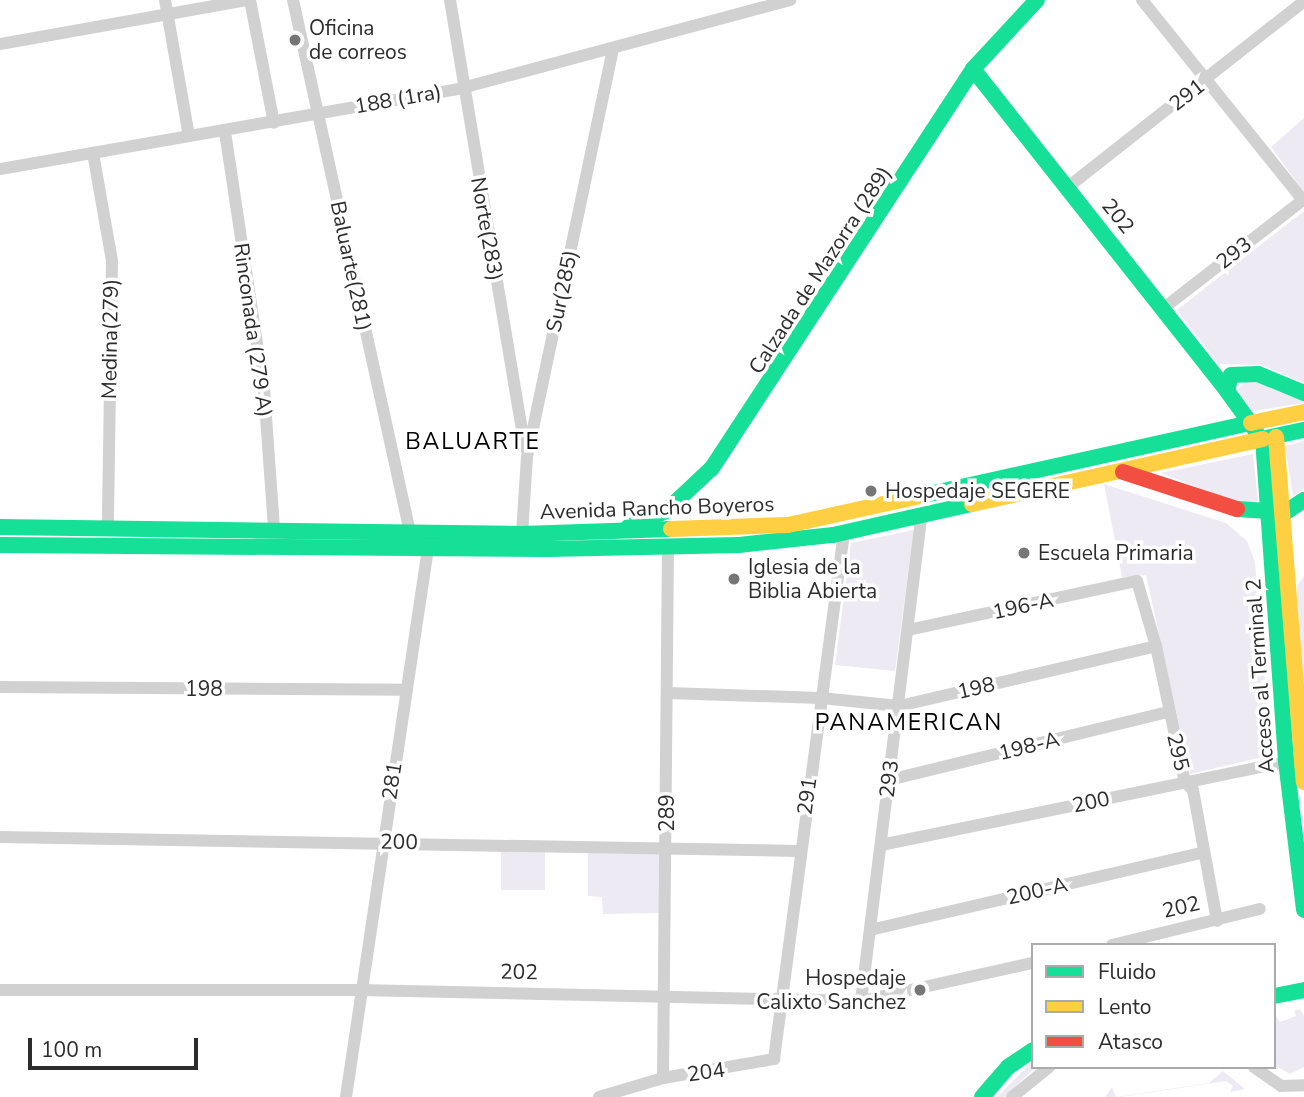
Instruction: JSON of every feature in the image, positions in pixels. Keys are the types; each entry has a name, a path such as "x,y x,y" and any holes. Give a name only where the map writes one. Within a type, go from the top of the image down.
{"main road":[{"name":"Calzada de Mazorra (289)","path":"612,533 666,511 712,468 839,278 973,69 1037,0"},
{"name":"202","path":"973,69 1164,307 1207,365 1229,383"},
{"path":"1270,438 1251,423 1229,383 1258,374 1304,393"},
{"name":"Avenida Rancho Boyeros","path":"0,527 108,526 522,534 788,525 1304,412"},
{"name":"Avenida Rancho Boyeros","path":"0,545 668,548 793,540 921,516 1304,430"},
{"name":"Acceso al Terminal 2","path":"1270,438 1278,513 1304,909"},
{"path":"1121,471 1237,509 1278,513 1304,500"},
{"path":"1237,509 1273,542"},
{"name":"Acceso al Terminal 2","path":"1278,513 1273,542 1294,760 1304,782"},
{"path":"1276,996 1304,990"},
{"path":"982,1097 1008,1067 1031,1051"}],"street":[{"path":"164,0 189,136"},
{"path":"0,44 249,0 274,122"},
{"name":"Baluarte(281)","path":"293,0 410,532"},
{"name":"Norte(283)","path":"450,0 462,88 527,457"},
{"name":"188 (1ra)","path":"0,169 225,132 462,88 613,50 789,0"},
{"path":"1142,0 1303,200"},
{"name":"291","path":"1068,187 1304,1"},
{"name":"Sur(285)","path":"522,534 527,457 613,50"},
{"name":"Rinconada (279 A)","path":"225,132 264,389 274,530"},
{"name":"Medina(279)","path":"93,153 111,261 108,526"},
{"name":"293","path":"1164,307 1303,200"},
{"name":"293","path":"861,1001 921,516"},
{"name":"291","path":"772,1061 844,532"},
{"name":"281","path":"346,1097 359,990 428,548"},
{"name":"289","path":"663,1078 668,548"},
{"name":"196-A","path":"908,630 1137,581"},
{"name":"295","path":"1137,581 1156,646 1185,782 1193,790 1217,921"},
{"name":"198","path":"668,693 821,698 899,706 1156,646"},
{"name":"198","path":"0,687 407,690"},
{"name":"198-A","path":"889,780 1169,712"},
{"name":"200","path":"881,845 1294,760"},
{"name":"200","path":"0,837 382,841 799,851"},
{"name":"200-A","path":"870,930 1203,852"},
{"name":"202","path":"1121,943 1260,909"},
{"name":"202","path":"0,990 359,990 782,996 861,1001 1031,962"},
{"name":"204","path":"600,1097 663,1078 772,1061"},
{"path":"1013,1097 1046,1069"},
{"path":"1257,1069 1281,1086 1304,1085"}],"shaded area":[{"path":"1304,118 1304,192 1271,147"},
{"path":"1304,211 1304,383 1262,365 1218,364 1177,310"},
{"path":"1249,378 1304,399 1304,403 1253,411 1238,389"},
{"path":"1304,441 1304,489 1293,496 1285,446"},
{"path":"1253,454 1258,501 1246,506 1161,473"},
{"path":"1104,484 1226,523 1247,541 1255,562 1271,755 1190,774 1146,575 1122,577"},
{"path":"914,530 895,671 835,665 851,543"},
{"path":"1304,576 1304,727 1297,586"},
{"path":"501,849 545,849 545,890 501,890"},
{"path":"588,850 661,851 660,913 603,914 602,897 588,896"},
{"path":"1300,1009 1304,1016 1304,1067 1290,1074 1276,1066 1276,1017 1280,1022 1296,1016 1294,1011"},
{"path":"1031,1063 1031,1069 1034,1069 1004,1097 997,1097"},
{"path":"1223,1071 1245,1089 1230,1092 1233,1086 1226,1081 1116,1097 1209,1083"},
{"path":"1112,1087 1116,1097 1105,1097"}],"traffic: fast":[{"path":"628,527 666,511 712,468 973,69 1037,0"},
{"path":"973,69 1227,391"},
{"path":"1256,431 1227,391 1231,375 1258,374 1304,393"},
{"path":"925,495 1251,423"},
{"path":"1266,438 1304,430"},
{"path":"1263,439 1286,761 1304,910"},
{"path":"1237,509 1286,512 1304,500"},
{"path":"0,545 548,549 739,545 833,535 972,504"},
{"path":"0,527 522,534 671,529"},
{"path":"1276,996 1304,990"},
{"path":"982,1097 1008,1067 1031,1051"}],"traffic: slow":[{"path":"1251,423 1304,412"},
{"path":"1276,437 1304,782"},
{"path":"972,504 1263,439"},
{"path":"671,529 788,525 925,495"}],"traffic: jam":[{"path":"1123,472 1237,509"}],"place":[{"name":"Oficina de correos","path":"295,40"},
{"name":"Hospedaje SEGERE","path":"871,491"},
{"name":"Escuela Primaria","path":"1024,553"},
{"name":"Iglesia de la Biblia Abierta","path":"734,579"},
{"name":"Hospedaje Calixto Sanchez","path":"920,990"}],"district":[{"name":"BALUARTE","path":"473,442"},
{"name":"PANAMERICAN","path":"909,723"}]}
